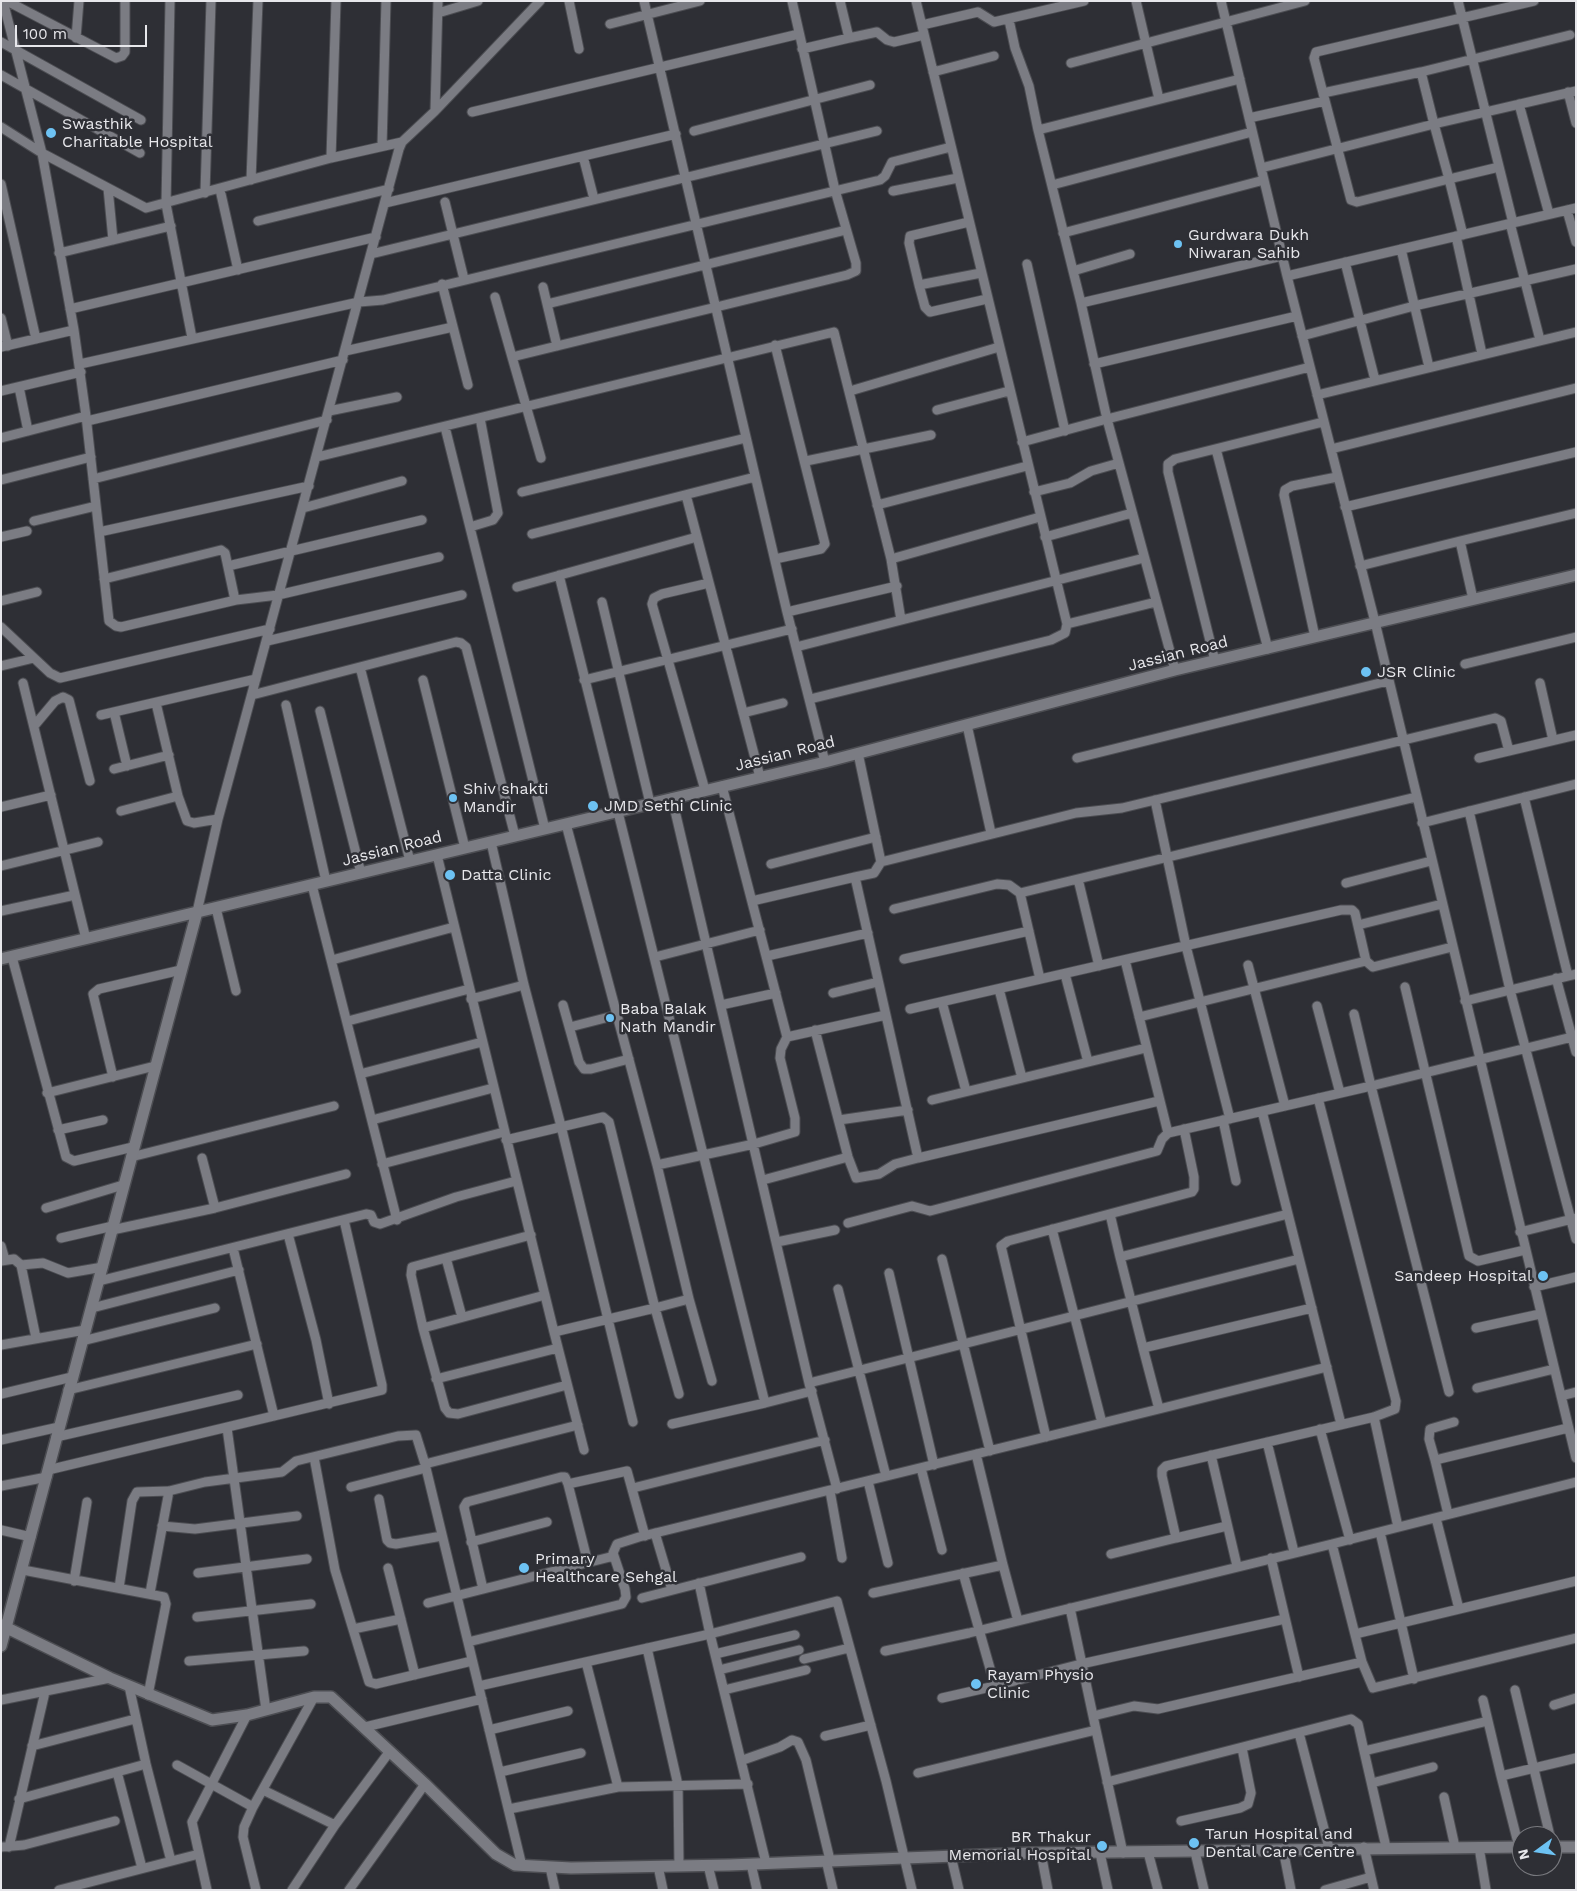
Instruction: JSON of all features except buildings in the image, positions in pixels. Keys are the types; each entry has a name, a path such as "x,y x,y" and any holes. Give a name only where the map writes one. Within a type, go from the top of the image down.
{"street":[{"path":"3,1 42,153 74,330 87,419 110,621 116,626 235,600 278,595 439,557"},
{"path":"7,1 116,58 122,56 125,52 125,1"},
{"path":"76,38 79,1"},
{"path":"170,1 166,204 192,338"},
{"path":"205,193 211,1"},
{"path":"251,180 258,1"},
{"path":"332,158 336,1"},
{"path":"382,146 386,1"},
{"path":"435,111 438,1"},
{"path":"438,13 478,1"},
{"path":"1,1646 4,1626 23,1570 68,1390 92,1308 123,1185 197,912 218,820 402,142 435,111 540,1"},
{"path":"570,1 579,49"},
{"path":"644,1 774,559 825,762"},
{"path":"610,24 700,1"},
{"path":"512,357 852,273 856,268 835,190 792,1"},
{"path":"840,1 849,38"},
{"path":"810,699 1051,640 1065,633 1067,624 1027,466 916,1"},
{"path":"922,25 978,12 983,14 990,22 1009,20 1084,1"},
{"path":"1136,1 1159,99"},
{"path":"1221,1 1282,256 1375,622 1520,1232 1576,1458"},
{"path":"1071,62 1304,1"},
{"path":"1458,1 1540,340"},
{"path":"1499,167 1354,202 1348,194 1314,58 1316,52 1534,1"},
{"path":"1009,20 1015,48 1029,86 1118,463 1174,670"},
{"path":"802,49 875,32 894,42 924,35"},
{"path":"472,112 661,69 799,34"},
{"path":"1249,118 1324,97 1570,35"},
{"path":"1,42 141,120"},
{"path":"933,72 994,56"},
{"path":"1421,72 1448,179 1482,354"},
{"path":"1,75 140,153"},
{"path":"1038,130 1240,79"},
{"path":"694,130 870,85"},
{"path":"1261,168 1434,124 1572,92 1576,123"},
{"path":"1519,104 1549,214"},
{"path":"1,127 42,153 146,208 332,158 402,142"},
{"path":"372,254 824,142 877,131"},
{"path":"1052,185 1252,132"},
{"path":"385,203 676,134"},
{"path":"1,391 192,338 359,302 383,300 442,284 880,180 886,176 892,162 951,147"},
{"path":"583,156 594,199"},
{"path":"893,191 958,178"},
{"path":"1063,232 1264,180"},
{"path":"1,184 36,339"},
{"path":"108,188 113,240"},
{"path":"258,221 389,189"},
{"path":"221,194 238,270"},
{"path":"445,202 464,279"},
{"path":"1287,276 1571,209 1576,242"},
{"path":"969,222 910,236 909,243 925,307 930,312 987,299"},
{"path":"59,253 171,226"},
{"path":"547,304 846,230"},
{"path":"70,309 376,237"},
{"path":"1401,249 1429,367"},
{"path":"1073,271 1130,254"},
{"path":"1081,303 1282,256"},
{"path":"1345,262 1375,380"},
{"path":"1028,264 1065,430"},
{"path":"1302,336 1414,306 1576,268"},
{"path":"919,285 981,273"},
{"path":"442,284 468,385"},
{"path":"543,287 557,346"},
{"path":"495,297 541,458"},
{"path":"1094,364 1297,316"},
{"path":"1,318 4,346 74,330"},
{"path":"345,351 453,327"},
{"path":"316,457 834,332 891,559 902,620"},
{"path":"1317,395 1576,332"},
{"path":"774,559 821,549 825,544 776,345"},
{"path":"850,391 999,347"},
{"path":"1,438 343,360"},
{"path":"1022,442 1310,368"},
{"path":"19,387 28,431"},
{"path":"1331,449 1576,388"},
{"path":"937,410 1009,391"},
{"path":"329,411 397,397"},
{"path":"470,526 493,520 498,513 480,418"},
{"path":"93,479 326,420"},
{"path":"1215,661 1167,466 1175,458 1324,422"},
{"path":"445,427 545,829"},
{"path":"806,461 931,434"},
{"path":"522,492 746,438"},
{"path":"1216,449 1268,649"},
{"path":"1345,507 1576,452"},
{"path":"1,480 91,457"},
{"path":"1034,492 1070,483 1092,471 1118,463"},
{"path":"877,505 1027,466"},
{"path":"532,534 755,477"},
{"path":"1315,637 1284,495 1285,490 1292,486 1337,477"},
{"path":"303,508 402,481"},
{"path":"99,532 309,486"},
{"path":"686,495 760,777"},
{"path":"34,521 96,506"},
{"path":"1045,537 1132,513"},
{"path":"1360,566 1576,513"},
{"path":"891,559 1040,517"},
{"path":"228,566 422,520"},
{"path":"1,537 27,531"},
{"path":"517,587 697,537"},
{"path":"1460,541 1473,599"},
{"path":"104,578 218,550 223,551 235,600"},
{"path":"796,647 1144,558"},
{"path":"559,575 766,1403"},
{"name":"Jassian Road","path":"7,958 825,762 1174,670 1576,575"},
{"path":"705,790 652,601 662,594 709,583"},
{"path":"787,612 897,586"},
{"path":"1,601 37,592"},
{"path":"267,641 462,595"},
{"path":"602,602 650,804"},
{"path":"1067,624 1156,602"},
{"path":"1,626 55,677 66,678 270,629"},
{"path":"584,680 792,629"},
{"path":"1465,664 1576,637"},
{"path":"252,694 456,642 463,644 515,836"},
{"path":"1,666 34,658"},
{"path":"360,667 410,861"},
{"path":"101,715 256,679"},
{"path":"423,680 465,848"},
{"path":"1077,758 1388,681"},
{"path":"23,683 86,939"},
{"path":"1540,683 1553,740"},
{"path":"34,726 55,701 63,697 69,700 90,780"},
{"path":"156,703 178,796 187,821 194,823 218,820"},
{"path":"743,714 783,703"},
{"path":"286,706 326,881"},
{"path":"320,710 361,873"},
{"path":"114,712 127,766"},
{"path":"752,901 874,873 881,862 991,833 1082,812 1112,810 1495,718 1501,721 1509,751"},
{"path":"967,725 991,833"},
{"path":"1479,758 1576,735"},
{"path":"858,753 881,862"},
{"path":"114,769 169,755"},
{"path":"1422,823 1576,784"},
{"path":"656,1165 754,1144 792,1134 796,1129 780,1058 781,1049 787,1037 722,786"},
{"path":"1,807 50,795"},
{"path":"121,811 178,796"},
{"path":"1020,893 1416,797"},
{"path":"1465,1001 1572,975 1524,797"},
{"path":"672,798 810,1387 825,1440 834,1490 842,1558"},
{"path":"1155,800 1186,946 1227,1119 1236,1181"},
{"path":"1469,811 1510,990 1573,1219 1576,1239"},
{"path":"566,824 712,1381"},
{"path":"771,864 876,837"},
{"path":"1,866 98,842"},
{"path":"492,842 524,985 561,1126 633,1422"},
{"path":"437,855 493,1088 584,1450"},
{"path":"1346,883 1431,861"},
{"path":"855,877 918,1158"},
{"path":"1078,879 1099,966"},
{"path":"894,909 997,884 1009,885 1020,893 1040,979"},
{"path":"312,885 397,1220"},
{"path":"1,911 75,895"},
{"path":"1358,925 1442,904"},
{"path":"216,908 236,991"},
{"path":"910,1009 1340,910 1352,910 1358,925 1366,961 1370,965 1378,966 1452,947"},
{"path":"332,960 454,927"},
{"path":"655,957 760,930"},
{"path":"904,959 1029,931"},
{"path":"766,956 868,933"},
{"path":"7,958 66,1157 70,1160 132,1152 334,1106"},
{"path":"1125,960 1168,1133"},
{"path":"1139,1017 1366,961"},
{"path":"1248,966 1285,1106"},
{"path":"112,1077 93,994 99,989 181,970"},
{"path":"1065,974 1088,1062"},
{"path":"1556,978 1574,1036 1576,1052"},
{"path":"833,993 878,982"},
{"path":"348,1021 470,994 524,985"},
{"path":"1405,986 1424,1073 1469,1256 1478,1261 1525,1250"},
{"path":"999,989 1022,1078"},
{"path":"721,1005 776,993"},
{"path":"942,1002 966,1091"},
{"path":"563,1005 579,1062 584,1069 591,1069 629,1059"},
{"path":"1317,1006 1340,1093"},
{"path":"1354,1014 1449,1392"},
{"path":"570,1027 617,1015"},
{"path":"787,1037 886,1015"},
{"path":"815,1030 848,1157 854,1174 859,1179 879,1174 895,1164 918,1158 1159,1101"},
{"path":"848,1223 912,1206 930,1211 1157,1151 1162,1139 1168,1133 1372,1086 1574,1036"},
{"path":"360,1074 482,1042"},
{"path":"932,1100 1146,1048"},
{"path":"47,1093 155,1066"},
{"path":"372,1120 493,1088"},
{"path":"1176,1538 1162,1481 1162,1470 1168,1466 1374,1417 1395,1409 1396,1401 1318,1098"},
{"path":"839,1120 862,1115 892,1114 908,1110"},
{"path":"1262,1111 1341,1424"},
{"path":"382,1164 505,1136 603,1117 609,1122 655,1308 679,1394"},
{"path":"58,1130 103,1120"},
{"path":"1046,1437 1001,1246 1008,1241 1192,1192 1194,1177 1184,1130"},
{"path":"763,1180 848,1157"},
{"path":"202,1158 215,1208"},
{"path":"61,1238 215,1208 346,1174"},
{"path":"99,1281 366,1214 372,1215 377,1224 397,1220 456,1197 516,1181"},
{"path":"46,1208 123,1185"},
{"path":"1110,1214 1159,1409"},
{"path":"1120,1257 1288,1214"},
{"path":"1520,1232 1573,1219"},
{"path":"1,1486 274,1416 376,1393 383,1387 344,1220"},
{"path":"1052,1229 1102,1423"},
{"path":"777,1242 834,1230"},
{"path":"288,1234 310,1317 329,1404"},
{"path":"531,1236 412,1267 411,1275 423,1328 445,1408 449,1413 453,1414 567,1384"},
{"path":"1,1246 3,1261 14,1258 21,1265 36,1338"},
{"path":"233,1248 274,1416"},
{"path":"446,1258 462,1317"},
{"path":"942,1259 990,1451"},
{"path":"672,1424 766,1403 859,1370 1300,1259"},
{"path":"21,1265 43,1263 68,1272 103,1267"},
{"path":"92,1308 239,1270"},
{"path":"889,1273 934,1464"},
{"path":"1534,1288 1576,1277"},
{"path":"838,1289 886,1476"},
{"path":"423,1328 545,1295"},
{"path":"554,1332 689,1299"},
{"path":"1,1345 36,1338 84,1335 215,1308"},
{"path":"1143,1348 1312,1308"},
{"path":"1476,1328 1540,1314"},
{"path":"68,1390 257,1344"},
{"path":"436,1378 558,1348"},
{"path":"468,1642 622,1604 626,1597 625,1589 613,1553 617,1544 1327,1367"},
{"path":"1477,1388 1554,1369"},
{"path":"1,1394 72,1377"},
{"path":"1560,1396 1576,1392"},
{"path":"1,1440 57,1432 238,1395"},
{"path":"1374,1417 1398,1528"},
{"path":"1448,1514 1429,1434 1430,1429 1454,1422"},
{"path":"351,1487 578,1425"},
{"path":"227,1428 266,1710"},
{"path":"1435,1460 1568,1428"},
{"path":"1320,1429 1350,1540"},
{"path":"119,1588 135,1493 141,1491 169,1491 205,1482 234,1480 282,1472 293,1462 410,1434 417,1438 426,1466 522,1866"},
{"path":"633,1488 825,1440"},
{"path":"1267,1442 1294,1552"},
{"path":"976,1454 1018,1621"},
{"path":"1211,1455 1237,1566"},
{"path":"314,1457 335,1570 369,1682 376,1684 472,1662"},
{"path":"921,1468 942,1550"},
{"path":"568,1484 624,1471 629,1473 646,1536"},
{"path":"483,1589 464,1508 467,1502 561,1477 564,1477 568,1484 588,1563"},
{"path":"868,1481 888,1562"},
{"path":"886,1651 1018,1621 1294,1552 1350,1540 1576,1482"},
{"path":"150,1593 169,1491"},
{"path":"379,1499 387,1540 390,1543 396,1544 442,1536"},
{"path":"74,1581 87,1502"},
{"path":"162,1526 195,1529 239,1525 297,1516"},
{"path":"1436,1518 1459,1609"},
{"path":"471,1542 547,1522"},
{"path":"1111,1554 1227,1526"},
{"path":"1,1530 31,1536"},
{"path":"1380,1532 1414,1679"},
{"path":"655,1533 672,1590"},
{"path":"1332,1544 1362,1662 1372,1688 1576,1638"},
{"path":"428,1603 614,1556"},
{"path":"642,1598 801,1557"},
{"path":"1271,1558 1299,1677"},
{"path":"198,1573 306,1559"},
{"path":"873,1593 1003,1565"},
{"path":"388,1568 415,1675"},
{"path":"23,1570 161,1596 166,1601 148,1694"},
{"path":"963,1573 995,1686"},
{"path":"1355,1634 1576,1581"},
{"path":"698,1583 766,1863"},
{"path":"479,1686 710,1634 837,1601 871,1725 912,1890"},
{"path":"197,1617 311,1604"},
{"path":"1070,1608 1123,1853"},
{"path":"353,1628 401,1619"},
{"path":"942,1698 1081,1664 1285,1619"},
{"path":"4,1626 110,1678 212,1720 247,1715 314,1697 326,1697 335,1700 425,1784 496,1854 508,1863 522,1866 751,1864 1041,1853 1195,1852 1364,1847 1512,1847"},
{"path":"715,1654 795,1634"},
{"path":"647,1648 678,1785 679,1865"},
{"path":"804,1659 849,1648"},
{"path":"719,1670 799,1650"},
{"path":"190,1661 304,1651"},
{"path":"586,1662 618,1787"},
{"path":"1093,1716 1134,1706 1158,1709 1362,1662"},
{"path":"724,1690 806,1670"},
{"path":"1,1700 110,1678"},
{"path":"129,1686 135,1719 171,1861"},
{"path":"1515,1690 1548,1826"},
{"path":"44,1692 19,1799 5,1847 115,1821"},
{"path":"256,1890 243,1837 253,1807 314,1697"},
{"path":"1554,1705 1576,1698"},
{"path":"365,1727 482,1699"},
{"path":"1483,1700 1514,1826"},
{"path":"489,1730 568,1711"},
{"path":"207,1890 192,1822 247,1715"},
{"path":"32,1746 135,1719"},
{"path":"1107,1782 1351,1719 1358,1724 1386,1847"},
{"path":"1364,1751 1488,1722"},
{"path":"825,1736 871,1725"},
{"path":"918,1773 1096,1730"},
{"path":"1299,1733 1329,1848"},
{"path":"742,1760 780,1747 792,1740 798,1742 806,1760 833,1890"},
{"path":"1181,1821 1240,1808 1248,1804 1250,1788 1242,1748"},
{"path":"292,1890 335,1824 390,1751"},
{"path":"500,1772 581,1753"},
{"path":"1501,1776 1576,1758"},
{"path":"19,1799 146,1764"},
{"path":"177,1766 253,1807"},
{"path":"1372,1783 1433,1767"},
{"path":"117,1772 142,1868"},
{"path":"349,1890 425,1784"},
{"path":"509,1809 618,1787 748,1784"},
{"path":"263,1790 335,1824"},
{"path":"1444,1797 1455,1847"},
{"path":"1562,1846 1576,1847"},
{"path":"1364,1847 1374,1890"},
{"path":"1479,1847 1486,1890"},
{"path":"1283,1849 1291,1890"},
{"path":"1148,1852 1158,1890"},
{"path":"1195,1852 1204,1890"},
{"path":"1041,1853 1048,1890"},
{"path":"1100,1853 1108,1890"},
{"path":"63,1889 198,1854"},
{"path":"951,1856 959,1890"},
{"path":"751,1864 757,1890"},
{"path":"708,1865 714,1890"},
{"path":"658,1866 663,1890"},
{"path":"550,1867 555,1890"},
{"path":"1325,1890 1371,1877"}],"place":[{"name":"Swasthik Charitable Hospital","path":"51,133"},
{"name":"Gurdwara Dukh Niwaran Sahib","path":"1178,244"},
{"name":"JSR Clinic","path":"1366,672"},
{"name":"Shiv shakti Mandir","path":"453,798"},
{"name":"JMD Sethi Clinic","path":"593,806"},
{"name":"Datta Clinic","path":"450,875"},
{"name":"Baba Balak Nath Mandir","path":"610,1018"},
{"name":"Sandeep Hospital","path":"1543,1276"},
{"name":"Primary Healthcare Sehgal","path":"524,1568"},
{"name":"Rayam Physio Clinic","path":"976,1684"},
{"name":"Tarun Hospital and Dental Care Centre","path":"1194,1843"},
{"name":"BR Thakur Memorial Hospital","path":"1102,1846"}]}
